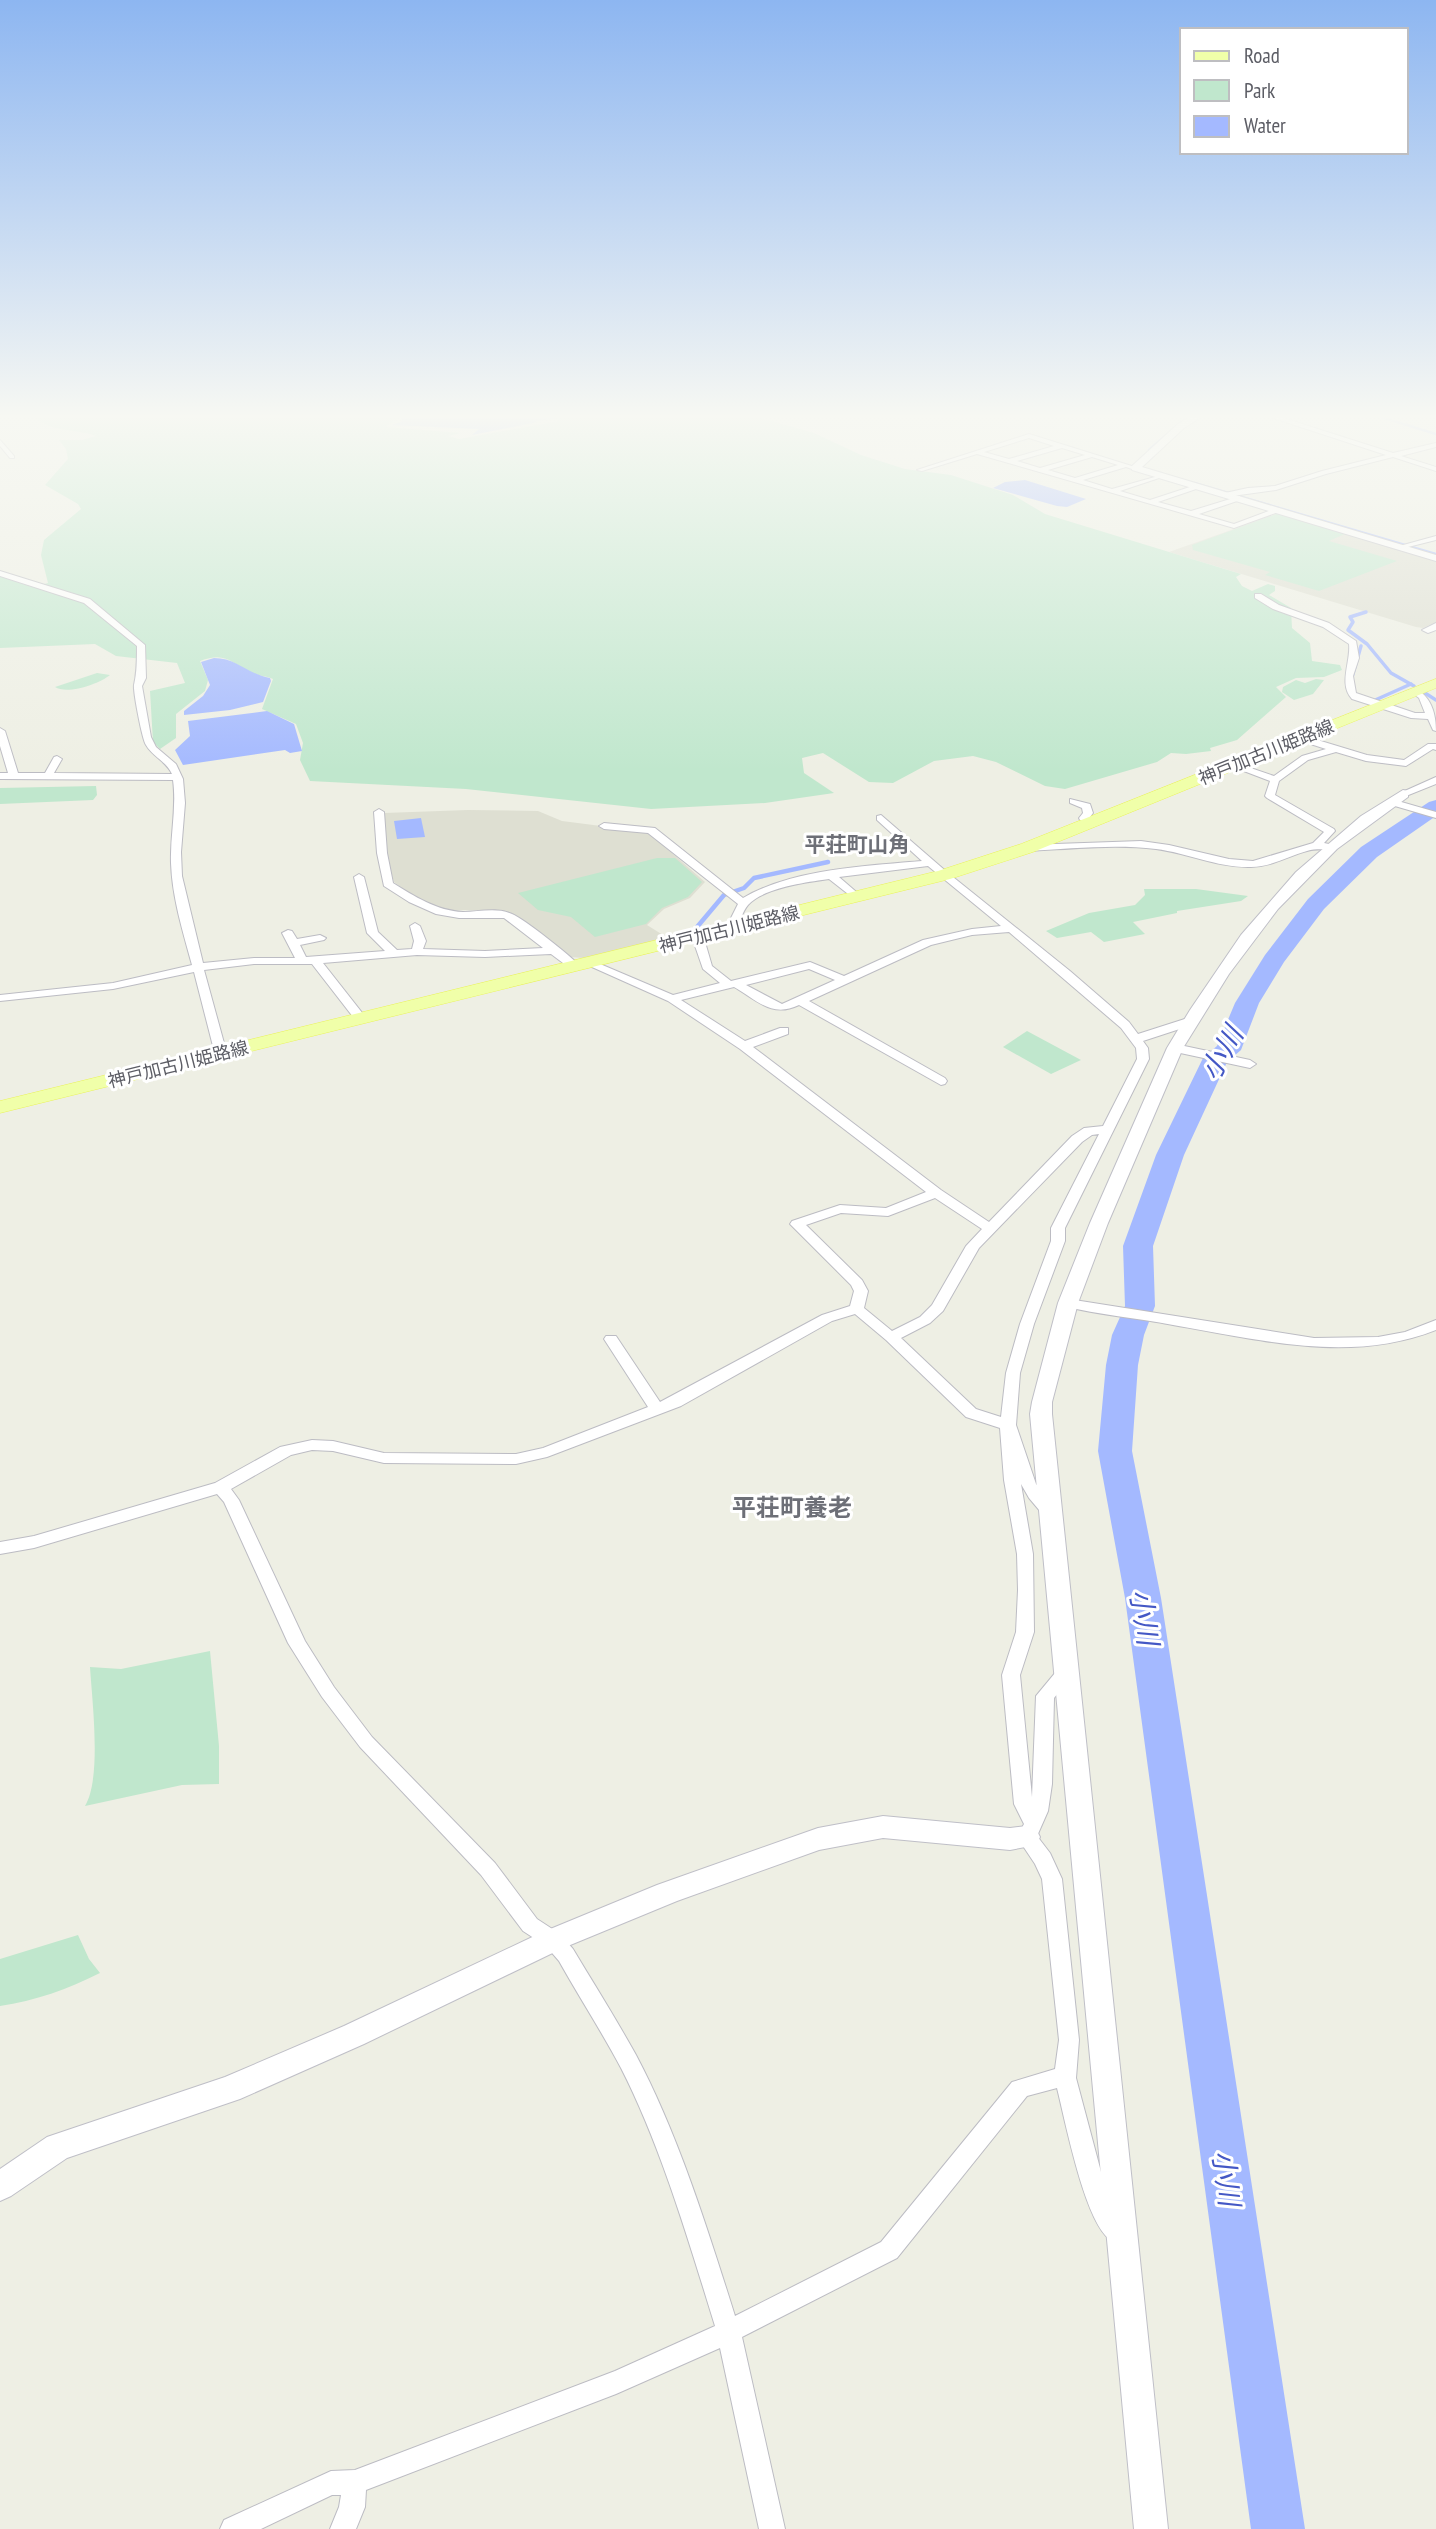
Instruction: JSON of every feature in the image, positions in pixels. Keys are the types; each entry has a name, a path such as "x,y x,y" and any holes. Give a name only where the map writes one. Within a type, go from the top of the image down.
{"main road":[{"name":"神戸加古川姫路線","path":"0,1107 857,898 937,869 1027,848 1436,683"}],"street":[{"path":"1362,535 1436,558"},
{"path":"1401,547 1436,538"},
{"path":"0,573 87,601 141,645 142,678 138,686 144,700 147,742 169,760 177,777 177,875 221,1054"},
{"path":"1258,596 1276,607 1326,625 1353,643 1355,658 1349,676 1352,694 1382,706 1434,720"},
{"path":"1415,692 1423,697 1434,720"},
{"path":"0,731 2,746 14,776"},
{"path":"1301,738 1379,761 1406,763 1431,746 1436,747"},
{"path":"1324,845 1330,831 1270,796 1275,779 1304,758 1337,749"},
{"path":"47,778 57,760"},
{"path":"1233,765 1275,779"},
{"path":"0,776 177,777"},
{"path":"1151,2529 1119,2241 1068,1671 1041,1413 1068,1303 1099,1223 1175,1048 1191,1021 1238,947 1324,845 1397,798 1436,780"},
{"path":"1397,798 1436,815"},
{"path":"1073,801 1086,806 1088,813 1084,818 1093,821"},
{"path":"379,812 382,853 388,884 417,903 457,915 495,912 508,916 547,943 551,951"},
{"path":"881,818 937,869 1066,973 1125,1025 1142,1048 1143,1059 1058,1228 1058,1241 1027,1324 1013,1373 1008,1425 1012,1480 1025,1554 1025,1632 1011,1675 1023,1804 1030,1831 1052,1879 1069,2040 1065,2078 1099,2206 1119,2241"},
{"path":"604,826 651,830 729,894 744,902"},
{"path":"1027,848 1130,844 1254,864 1324,845"},
{"path":"732,928 744,902 782,885 832,876 937,869"},
{"path":"832,876 857,898"},
{"path":"359,877 373,933 394,954"},
{"path":"415,926 420,941 417,952"},
{"path":"694,938 699,942 707,967 778,1008 800,1001 927,942 962,934 1011,929"},
{"path":"302,961 292,938 320,938"},
{"path":"0,998 113,986 199,968 254,961 316,961 417,952 485,954 551,951 672,999 744,1046 936,1193 989,1228"},
{"path":"316,961 361,1019"},
{"path":"672,999 731,983 767,978 810,965 844,980"},
{"path":"800,1001 940,1081"},
{"path":"1136,1039 1191,1021"},
{"path":"744,1046 784,1031"},
{"path":"1175,1048 1251,1064"},
{"path":"891,1336 925,1320 938,1308 960,1265 989,1228 1077,1139 1089,1131 1108,1130"},
{"path":"858,1309 861,1292 857,1283 797,1224 840,1209 888,1212 936,1193"},
{"path":"1068,1303 1317,1343 1384,1340 1418,1333 1436,1325"},
{"path":"858,1309 891,1336 971,1412 1008,1425"},
{"path":"0,1548 34,1542 221,1487 286,1451 312,1445 333,1446 384,1458 516,1459 547,1452 657,1409 708,1385 827,1318 858,1309"},
{"path":"611,1339 657,1409"},
{"path":"1008,1425 1027,1482 1040,1503 1051,1513"},
{"path":"221,1487 231,1500 297,1643 328,1692 366,1742 488,1869 530,1925 553,1940 566,1955 634,2073 658,2128 701,2243 729,2333 772,2529"},
{"path":"0,2186 58,2147 230,2089 354,2035 553,1940 667,1893 818,1839 883,1827 1010,1839 1030,1831 1039,1811 1043,1784 1045,1696 1068,1671"},
{"path":"233,2529 331,2483 355,2482 616,2382 729,2333 889,2250 1020,2089 1065,2078"},
{"path":"343,2529 352,2507 355,2482"}],"shaded area":[{"path":"1217,535 1353,535 1436,560 1436,622 1423,628 1416,627 1169,552"},
{"path":"538,811 562,821 648,832 705,882 690,898 664,909 647,925 671,940 584,958 571,957 513,914 500,910 446,910 420,901 394,882 386,853 384,813"}],"green space":[{"path":"50,535 1114,535 1241,574 1236,577 1242,586 1252,591 1268,584 1275,586 1275,591 1269,595 1291,608 1292,628 1310,643 1312,661 1340,665 1342,670 1324,677 1296,678 1276,687 1286,697 1237,740 1210,748 1211,751 1171,753 1157,762 1065,789 1045,786 996,762 973,756 934,761 893,783 869,782 823,753 802,758 804,773 834,793 765,803 651,809 466,789 310,781 300,760 303,743 296,724 262,709 273,679 252,673 222,658 200,661 208,680 205,691 176,714 176,738 160,749 153,742 150,691 185,683 177,663 116,656 95,644 0,648 0,576 32,587 48,583 41,555 44,540"},
{"path":"1219,535 1342,535 1329,541 1397,561 1319,591 1265,575 1270,572 1193,550 1192,545"},
{"path":"97,673 110,675 83,687 67,690 55,687"},
{"path":"1316,679 1324,680 1313,694 1294,700 1282,692 1283,687 1296,680 1305,683"},
{"path":"96,786 97,795 93,800 0,804 0,788"},
{"path":"657,858 675,858 702,882 688,897 662,908 646,924 595,937 571,917 538,910 518,893"},
{"path":"1144,889 1196,889 1248,896 1241,901 1177,911 1133,922 1145,934 1104,942 1091,932 1057,938 1046,931 1089,913 1135,905 1145,895"},
{"path":"1027,1031 1081,1060 1051,1074 1003,1047"},
{"path":"210,1651 219,1746 219,1784 182,1785 85,1806 90,1793 95,1758 90,1667 121,1669"},
{"path":"78,1935 89,1959 100,1973 51,1994 0,2006 0,1959"}],"water":[{"path":"214,658 229,660 270,678 263,702 230,710 184,715 184,711 203,696 210,685 201,662"},
{"path":"267,711 294,724 302,751 290,753 285,750 183,765 175,750 190,736 188,721"},
{"path":"421,818 425,837 397,839 394,821"}],"waterway":[{"path":"1371,535 1436,554"},
{"path":"1366,612 1350,617 1353,622 1348,630 1367,644 1391,673 1411,684"},
{"path":"1352,677 1361,646"},
{"path":"1373,701 1411,684"},
{"path":"1425,693 1436,700"},
{"name":"小川","path":"1278,2529 1143,1598 1115,1451 1122,1365 1128,1335 1140,1306 1138,1246 1170,1155 1216,1058 1228,1050 1247,1003 1273,960 1316,904 1369,852 1436,806"},
{"path":"692,933 724,895 744,888 754,878 828,862"}],"district":[{"name":"平荘町山角","path":"857,844"},
{"name":"平荘町養老","path":"792,1507"}]}
